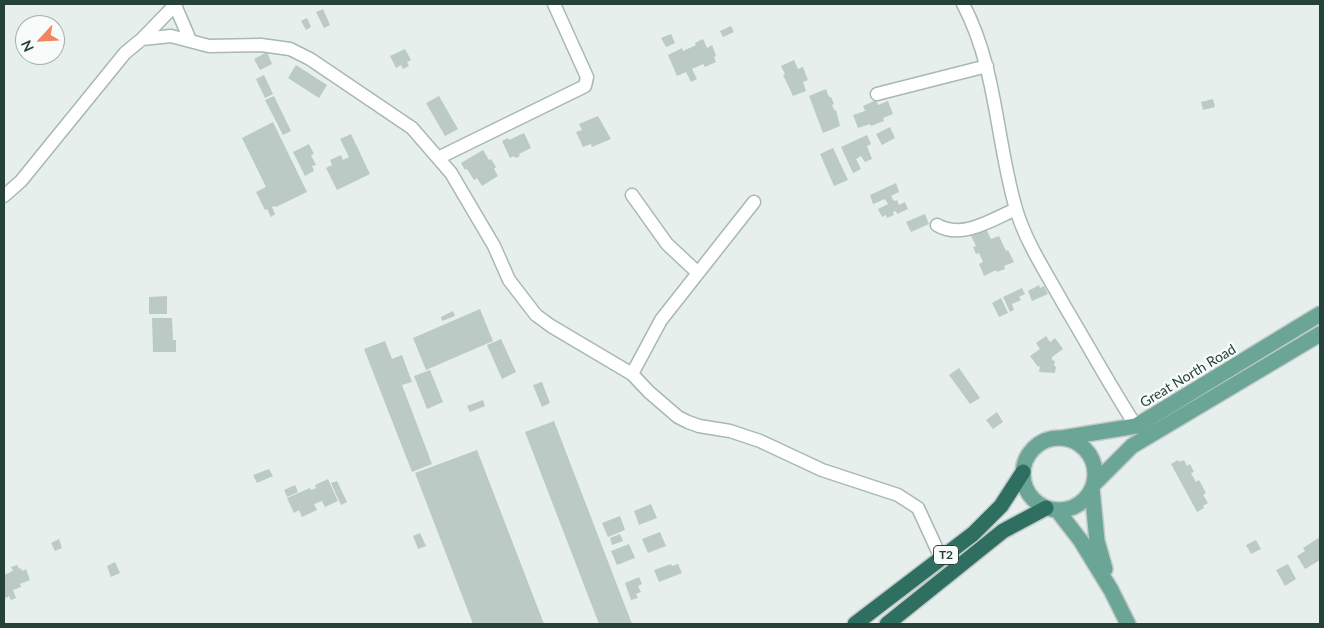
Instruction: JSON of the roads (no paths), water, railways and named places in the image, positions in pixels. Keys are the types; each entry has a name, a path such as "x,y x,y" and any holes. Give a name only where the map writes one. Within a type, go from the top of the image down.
{"highway":[{"name":"T2","path":"855,624 973,534 1001,506 1024,472"},
{"name":"T2","path":"887,624 1003,531 1052,509"}],"main road":[{"name":"Great North Road","path":"1062,438 1136,426 1320,314"},
{"path":"1052,509 1070,509 1081,504 1093,486 1132,446 1320,334"},
{"path":"1111,590 1097,541 1093,486 1095,471 1089,453 1080,444 1062,438 1047,440 1035,448 1026,460 1024,472 1029,494 1037,502 1052,509 1081,541 1111,590 1128,624"}],"street":[{"path":"4,196 22,181 125,53 142,40 175,4 190,40"},
{"path":"438,158 585,86 587,77 554,4"},
{"path":"963,4 977,35 987,66 1016,209 1051,282 1136,426"},
{"path":"142,40 171,36 209,46 261,45 290,49 310,59 412,128 451,173 494,246 509,280 536,315 551,326 632,374 649,392 688,422 730,431 760,441 822,470 898,495 918,508 941,558"},
{"path":"877,94 987,66"},
{"path":"632,195 667,244 698,272"},
{"path":"632,374 661,320 754,202"},
{"path":"937,225 946,231 960,231 1016,209"}]}
